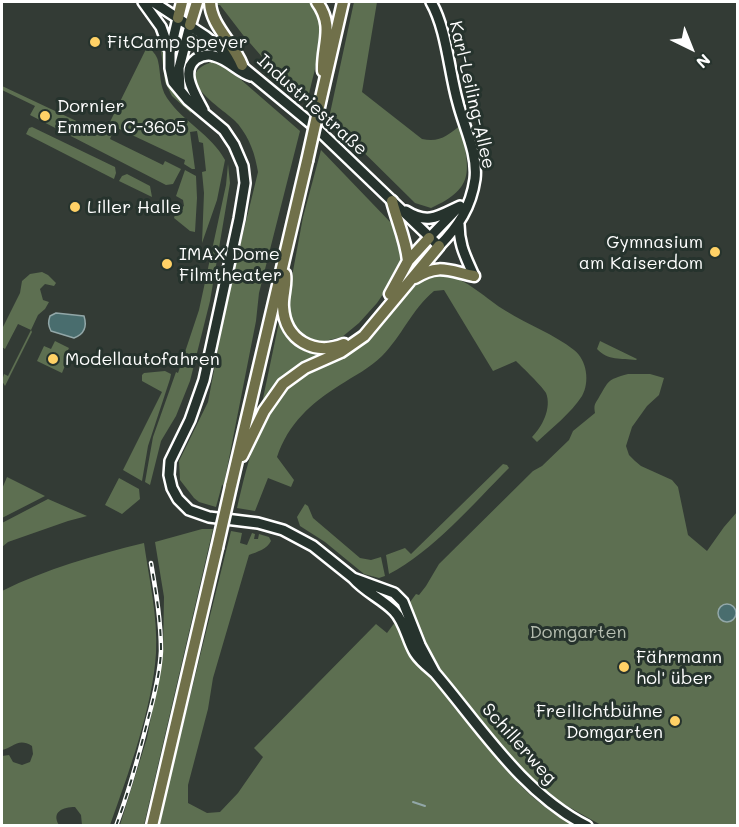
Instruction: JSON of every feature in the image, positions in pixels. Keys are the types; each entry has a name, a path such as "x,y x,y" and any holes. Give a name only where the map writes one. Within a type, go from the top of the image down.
{"main road":[{"path":"178,18 183,2"},
{"path":"190,25 197,2"},
{"path":"210,2 214,20 234,48 242,64"},
{"path":"317,2 327,21 328,32 322,60 323,92"},
{"path":"152,825 343,2"},
{"path":"392,201 398,226 405,242 408,261"},
{"path":"283,263 286,279 282,308 288,330 304,344 313,348 330,349 349,342 361,332 392,291 408,261 429,238"},
{"path":"232,481 264,411 283,384 305,368 340,352 364,336 439,246"},
{"path":"403,288 416,277 435,268 474,276"}],"street":[{"path":"143,2 161,27 170,52"},
{"name":"Industriestraße","path":"153,2 190,25 242,64 315,126 439,246"},
{"name":"Karl-Leiling-Allee","path":"433,5 473,157 475,179 467,210 459,224 439,246"},
{"path":"178,18 170,52 171,78 181,92 206,115"},
{"path":"181,92 178,80 179,68 190,25"},
{"path":"206,115 188,74 189,68 196,59 205,55 213,55 257,78"},
{"name":"Schillerweg","path":"206,115 224,130 234,145 243,166 245,183 241,213 204,380 190,420 170,461 170,483 178,499 185,507 198,514 258,523 283,530 313,546 394,611 423,663 435,673 528,783 552,804 587,825"},
{"name":"Karl-Leiling-Allee","path":"429,238 460,206 472,189"},
{"path":"392,201 415,217 425,219 435,218 460,206"},
{"path":"459,224 461,250 474,276"},
{"name":"Schillerweg","path":"353,579 394,593 403,602 420,645 435,673"}],"green space":[{"path":"215,2 310,2 319,17 321,31 308,99 263,58 220,5 214,5"},
{"path":"354,2 377,2 362,92 422,139 439,139 461,125 467,165 463,184 446,200 431,208 415,203 329,118"},
{"path":"155,26 161,40 169,83 191,113 172,96 165,82"},
{"path":"148,45 157,59 161,84 167,98 212,143 225,160 217,200 202,243 204,193 202,172 206,171 203,143 199,142 197,131 190,132 195,169 192,169 184,164 185,160 115,127 110,139 163,165 165,161 181,169 173,184 166,185 30,115 35,106 2,90 2,86 104,134"},
{"path":"212,62 224,65 300,131 259,293 256,321 224,484 216,507 199,502 194,498 180,480 179,461 208,402 229,291 258,172 246,135 238,124 213,103 197,85 195,76 199,68"},
{"path":"32,127 115,167 114,179 26,134"},
{"path":"321,150 394,226 402,242 404,256 400,269 377,303 359,323 342,337 320,342 302,337 294,327 289,317 288,298 303,217"},
{"path":"228,164 230,183 210,301 190,381 176,416 161,441 150,485 145,482 153,437 199,310 226,185"},
{"path":"185,170 196,176 195,232 190,231 174,218 176,211 184,206 183,200 176,196"},
{"path":"127,174 150,186 152,197 119,181"},
{"path":"42,272 56,283 54,286 45,284 40,289 43,300 49,302 38,315 31,330 18,324 5,349 2,347 2,329 20,293 22,281 30,274"},
{"path":"443,275 468,284 506,311 558,339 578,354 586,372 586,384 582,396 572,408 537,442 532,437 547,411 546,393 516,361 493,371 444,290 434,291 419,306 382,356 319,399 294,424 277,457 294,480 291,487 268,478 255,511 237,508 251,452 277,399 305,373 359,348 381,327 411,289 431,277"},
{"path":"279,322 286,334 300,349 320,355 320,357 292,371 278,382 261,408"},
{"path":"31,330 5,386 2,381 4,374 8,376"},
{"name":"Modellautofahren","path":"55,341 69,348 66,354 69,356 62,373 37,361 44,346 51,349"},
{"path":"600,341 637,359 606,356 597,349"},
{"path":"165,371 171,374 170,379 148,446 142,481 123,470 162,392 142,381 142,375"},
{"name":"Domgarten","path":"628,374 650,374 664,378 659,395 647,406 632,427 626,446 629,455 641,466 672,480 678,487 688,535 707,551 737,512 737,823 734,826 601,825 560,802 519,766 510,774 517,782 547,809 573,825 158,826 231,531 242,533 240,543 247,545 252,533 255,534 254,539 258,539 259,534 269,537 271,541 264,548 249,555 213,678 208,709 188,785 188,803 207,813 220,812 238,793 263,757 254,748 376,624 387,633 416,594 419,595 426,586 439,564 533,471 542,466 569,440 573,431 595,413 595,404 609,382"},
{"path":"503,464 509,468 452,526 421,553 389,574 386,555 405,548 411,554"},
{"path":"7,477 45,496 2,518 2,489"},
{"path":"119,478 139,489 140,499 122,514 105,505"},
{"path":"48,499 87,516 8,542 2,547 2,523"},
{"path":"305,504 313,518 360,558 371,560 381,557 385,576 379,578 364,574 325,542 300,526 297,517"},
{"path":"202,529 213,529 144,825 120,825 147,738 163,654 164,597 155,542"},
{"path":"144,543 156,625 154,674 139,740 110,825 82,825 81,815 75,807 66,808 57,814 59,825 2,825 2,756 9,755 13,762 22,765 30,762 33,754 32,746 23,743 2,750 2,591 71,563"}],"water":[{"path":"56,313 84,316 83,332 74,338 51,331 49,318"},
{"path":"727,604 733,607 736,613 733,619 727,622 721,619 718,613 721,607"}],"waterway":[{"path":"413,802 425,806"}],"railway":[{"path":"116,826 137,759 159,668 160,629 151,563"}],"place":[{"name":"FitCamp Speyer","path":"95,42"},
{"name":"Dornier Emmen C-3605","path":"45,116"},
{"name":"Liller Halle","path":"75,207"},
{"name":"Gymnasium am Kaiserdom","path":"715,252"},
{"name":"IMAX Dome Filmtheater","path":"167,264"},
{"name":"Modellautofahren","path":"53,359"},
{"name":"Fährmann hol' über","path":"624,667"},
{"name":"Freilichtbühne Domgarten","path":"675,721"}]}
